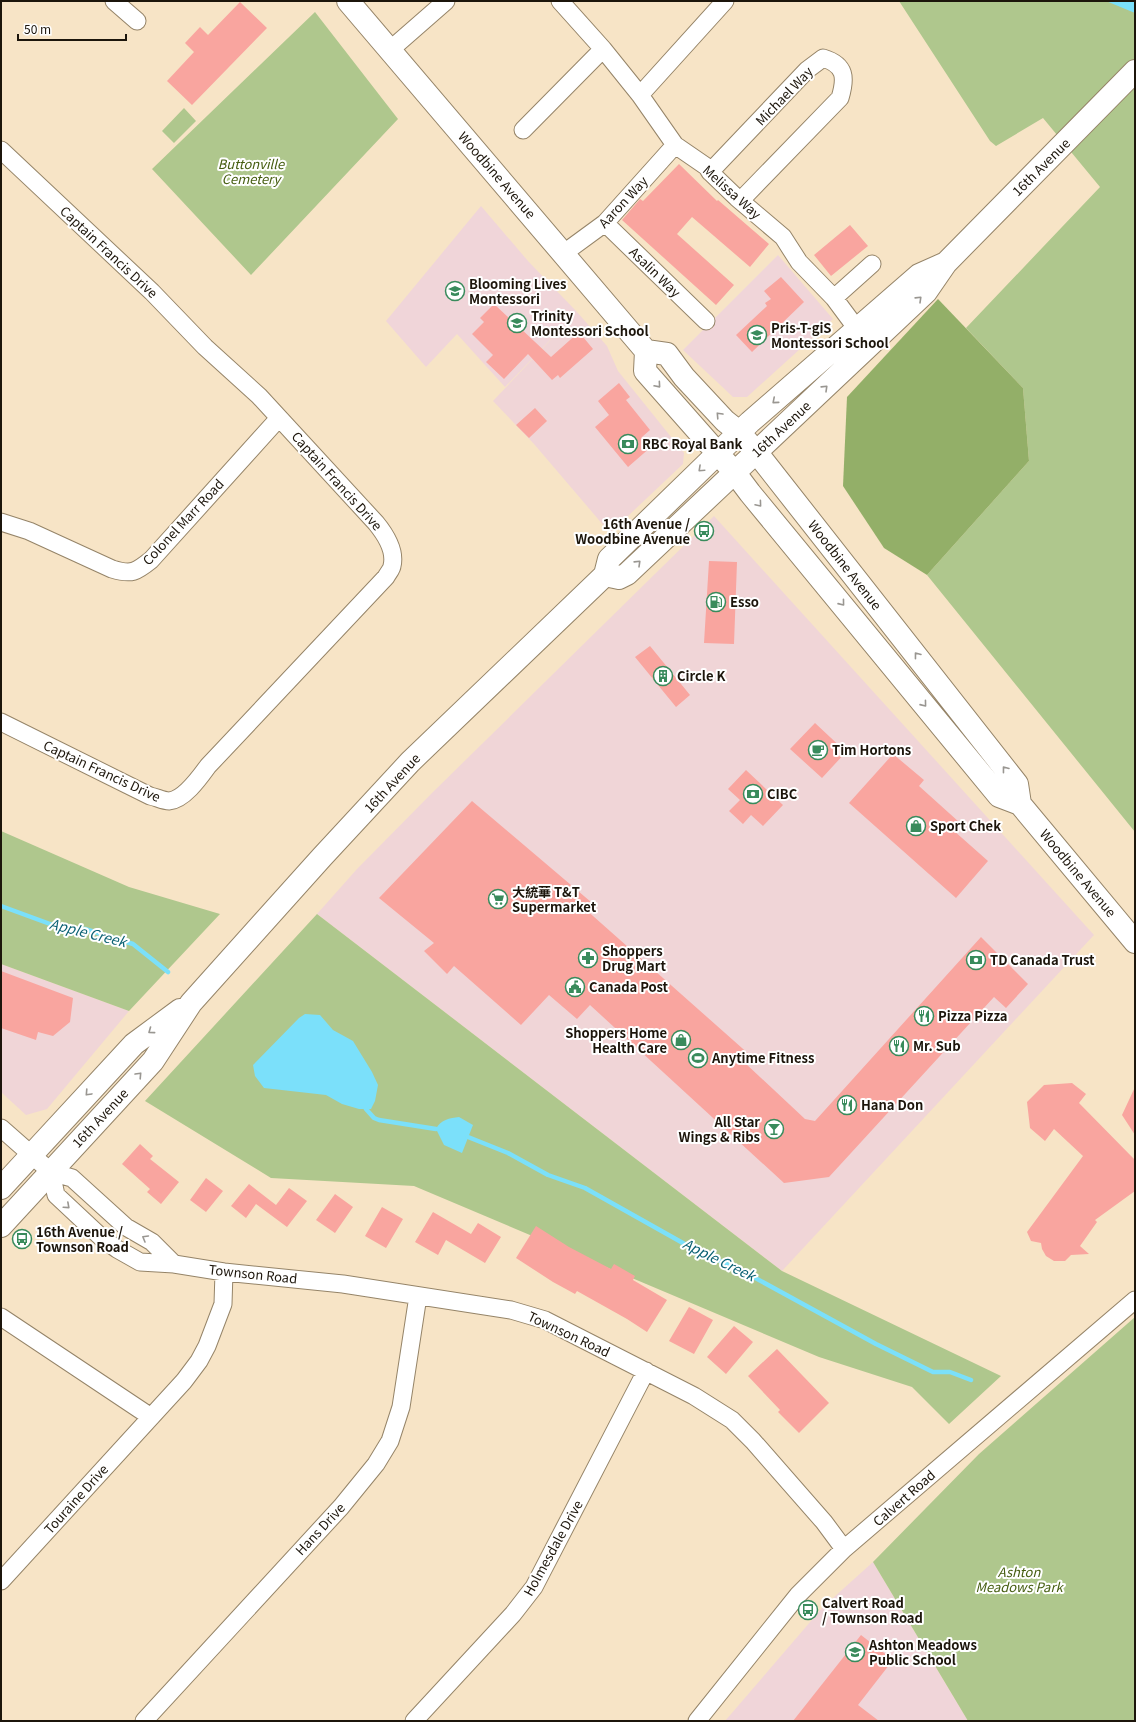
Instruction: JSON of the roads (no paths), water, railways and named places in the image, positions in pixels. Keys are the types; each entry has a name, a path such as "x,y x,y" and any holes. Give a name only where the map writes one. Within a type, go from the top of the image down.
{"main road":[{"name":"Woodbine Avenue","path":"348,1 646,351 646,371 735,472 750,493 998,796 1020,804 1135,942"},
{"name":"16th Avenue","path":"605,575 617,578 625,576 926,292 946,263 1135,71"},
{"name":"16th Avenue","path":"1,1226 153,1061 191,1003 410,762 605,575 609,559 739,432 919,274 946,263"},
{"name":"Woodbine Avenue","path":"646,351 667,354 684,377 725,421 739,432 757,452 1017,784 1020,804"},
{"name":"16th Avenue","path":"1,1188 134,1044 191,1003"}],"street":[{"path":"114,1 137,21"},
{"path":"390,50 446,1"},
{"name":"Melissa Way","path":"560,1 640,95 675,145 707,167 710,172 783,237 799,262 834,298 857,329"},
{"path":"640,95 725,1"},
{"path":"523,130 602,49"},
{"name":"Michael Way","path":"710,172 807,70 823,58 835,62 842,70 845,84 840,98 741,200"},
{"name":"Aaron Way","path":"564,253 605,223 675,145"},
{"name":"Captain Francis Drive","path":"1,150 152,292 205,347 238,376 279,418 376,522 385,535 392,551 392,566 386,577 208,766 196,783 177,798 168,801 150,796 1,722"},
{"name":"Asalin Way","path":"605,223 706,321"},
{"path":"834,298 872,264"},
{"name":"Colonel Marr Road","path":"1,522 29,531 112,569 124,572 134,572 151,560 279,418"},
{"path":"1,1128 51,1172 72,1178 126,1227 152,1242 174,1264"},
{"name":"Townson Road","path":"51,1172 56,1195 117,1249 140,1262 174,1264 224,1272 343,1284 505,1309 528,1314 555,1325 700,1399 742,1429 824,1522 844,1550"},
{"name":"Touraine Drive","path":"1,1580 184,1381 199,1361 207,1346 223,1304 224,1272"},
{"name":"Hans Drive","path":"144,1721 341,1507 376,1464 390,1441 401,1407 418,1296"},
{"name":"Calvert Road","path":"697,1721 798,1595 844,1550 1135,1300"},
{"path":"1,1317 151,1417"},
{"name":"Holmesdale Drive","path":"414,1721 513,1614 534,1587 646,1371"}],"water":[{"path":"1106,1 1135,1 1135,13"},
{"path":"305,1014 320,1015 333,1030 353,1041 372,1072 378,1085 375,1101 371,1109 359,1109 342,1104 326,1095 264,1088 255,1076 253,1065 299,1018"},
{"path":"459,1117 473,1125 462,1153 444,1145 436,1129 440,1123"}],"waterway":[{"name":"Apple Creek","path":"1,906 61,928 85,929 133,944 168,972"},
{"name":"Apple Creek","path":"366,1109 374,1118 379,1120 436,1129"},
{"name":"Apple Creek","path":"468,1137 508,1153 548,1175 585,1188 690,1247 748,1274 876,1344 933,1372 950,1372 971,1380"}],"place":[{"name":"Blooming Lives Montessori","path":"455,291"},
{"name":"Trinity Montessori School","path":"517,323"},
{"name":"Pris-T-giS Montessori School","path":"757,335"},
{"name":"RBC Royal Bank","path":"628,444"},
{"name":"16th Avenue / Woodbine Avenue","path":"704,531"},
{"name":"Esso","path":"716,602"},
{"name":"Circle K","path":"663,676"},
{"name":"Tim Hortons","path":"818,750"},
{"name":"CIBC","path":"753,794"},
{"name":"Sport Chek","path":"916,826"},
{"name":"大統華 T&T Supermarket","path":"498,899"},
{"name":"Shoppers Drug Mart","path":"588,958"},
{"name":"TD Canada Trust","path":"976,960"},
{"name":"Canada Post","path":"575,987"},
{"name":"Pizza Pizza","path":"924,1016"},
{"name":"Shoppers Home Health Care","path":"681,1040"},
{"name":"Mr. Sub","path":"899,1046"},
{"name":"Anytime Fitness","path":"698,1058"},
{"name":"Hana Don","path":"847,1105"},
{"name":"All Star Wings & Ribs","path":"774,1129"},
{"name":"16th Avenue / Townson Road","path":"22,1239"},
{"name":"Calvert Road / Townson Road","path":"808,1610"},
{"name":"Ashton Meadows Public School","path":"855,1652"}],"park label":[{"name":"Buttonville Cemetery","path":"251,172"},
{"name":"Ashton Meadows Park","path":"1019,1580"}]}
